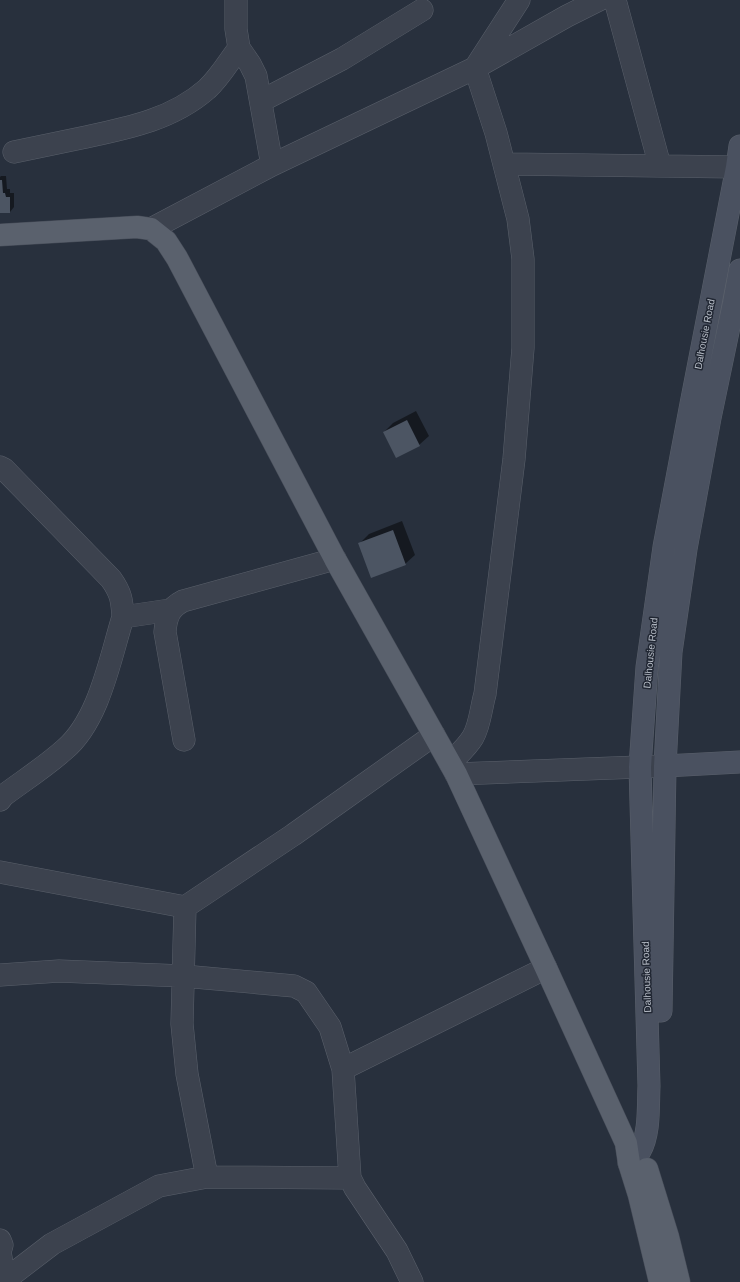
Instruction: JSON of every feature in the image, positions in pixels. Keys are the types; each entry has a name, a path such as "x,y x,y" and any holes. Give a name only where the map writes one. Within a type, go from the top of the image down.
{"main road":[{"path":"0,235 137,227 151,229 166,241 177,258 335,559 453,769 635,1160 668,1237 679,1282"},
{"path":"635,1160 660,1282"}],"street":[{"path":"236,0 236,29 239,48 256,76 272,165"},
{"path":"475,68 519,0"},
{"path":"151,229 272,165 475,68 573,8 599,0"},
{"path":"615,0 660,166"},
{"path":"261,101 342,59 422,10"},
{"path":"14,152 126,129 149,122 172,112 196,98 208,88 239,48"},
{"path":"453,769 473,736 478,723 485,694 514,458 523,348 522,259 518,219 496,133 475,68"},
{"name":"Dalhousie Road","path":"635,1160 647,1124 649,1086 640,767 648,667 654,613 664,548 738,167 740,146"},
{"path":"504,164 738,167"},
{"name":"Dalhousie Road","path":"635,1160 652,1156 657,1144 659,1127 665,766 671,652 686,549 740,270"},
{"path":"691,404 712,409"},
{"path":"0,467 4,469 111,579 120,592 123,617 98,701 88,721 65,750 3,796 0,800"},
{"path":"184,740 165,632 166,621 170,610 183,601 335,559"},
{"path":"123,617 170,610"},
{"path":"0,872 185,908 434,735"},
{"path":"453,769 640,767 740,762"},
{"path":"185,908 182,1024 187,1074 207,1177"},
{"path":"343,1069 546,968"},
{"path":"0,975 59,971 183,976 294,986 306,992 330,1027 343,1069 350,1178 397,1251 412,1282"},
{"path":"3,1281 52,1244 159,1186 207,1177 350,1178"},
{"path":"0,1240 2,1245 0,1252 3,1281"}],"building":[{"path":"0,180 2,180 3,193 5,193 6,197 10,197 10,213 0,213"},
{"path":"407,420 420,446 396,458 383,432"},
{"path":"393,530 406,565 371,578 358,543"}]}
